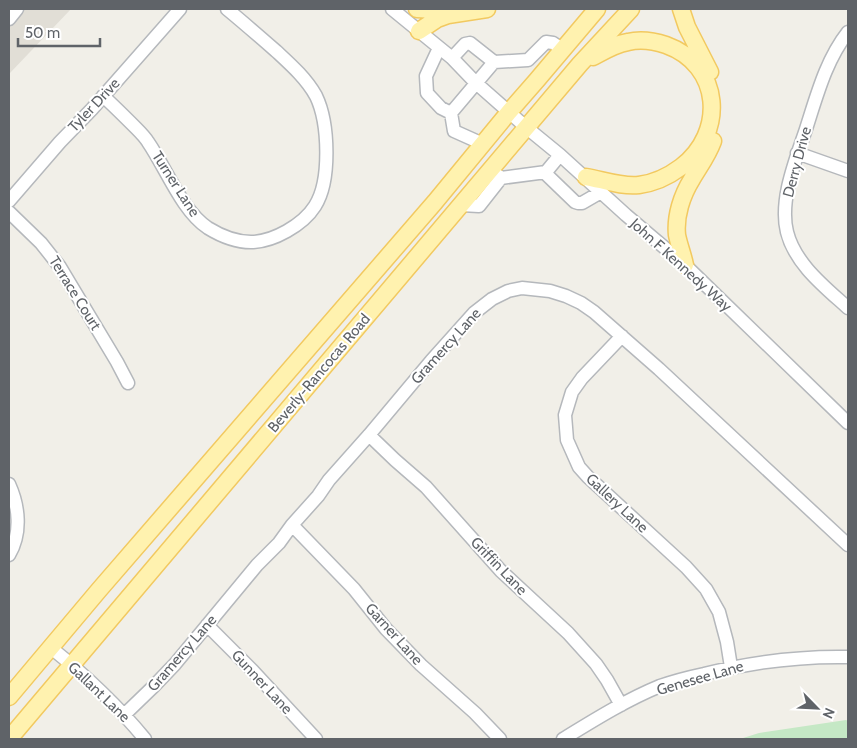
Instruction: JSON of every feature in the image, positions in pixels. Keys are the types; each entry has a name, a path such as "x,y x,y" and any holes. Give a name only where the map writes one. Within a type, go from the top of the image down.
{"main road":[{"path":"417,9 461,12"},
{"path":"419,31 448,14 487,9"},
{"name":"Beverly-Rancocas Road","path":"9,697 597,9"},
{"name":"Beverly-Rancocas Road","path":"9,739 462,205 496,174 527,128 580,64 631,9"},
{"path":"681,9 686,27 708,66 716,86 720,106 718,126 712,145 682,198 678,216 677,234 685,265"},
{"path":"580,64 610,47 627,42 643,40 675,48 690,58 702,72 709,89 712,108 709,128 701,146 689,161 674,173 656,181 640,185 628,185 586,177"}],"street":[{"path":"9,19 18,9"},
{"name":"Tyler Drive","path":"9,201 180,9"},
{"name":"Turner Lane","path":"103,96 147,140 188,208 208,228 231,239 252,242 266,240 294,227 315,206 325,176 326,145 322,112 316,96 307,82 227,9"},
{"name":"John F Kennedy Way","path":"392,9 452,58 476,83 560,154 626,215 685,265 848,423"},
{"name":"Derry Drive","path":"848,32 821,81 791,173 785,217 787,232 792,246 809,270 848,308"},
{"path":"452,58 464,44 470,43 494,62 528,60 546,42 553,43 562,49"},
{"path":"439,48 426,76 427,93 441,108 452,113"},
{"path":"528,60 537,80"},
{"path":"483,144 454,132 452,113 494,62"},
{"path":"797,153 848,171"},
{"path":"496,174 546,172 560,154"},
{"path":"546,172 575,202 582,203 602,192"},
{"name":"Terrace Court","path":"9,212 41,243 60,268 117,362 128,384"},
{"name":"Gramercy Lane","path":"124,715 164,676 318,496 329,480 474,313 492,299 522,288 550,291 566,296 594,312 848,545"},
{"name":"Gallery Lane","path":"622,336 582,378 572,392 566,415 567,440 579,466 588,478 686,566 706,589 719,612 731,667"},
{"name":"Griffin Lane","path":"369,435 426,487 501,571 568,633 596,664 621,705"},
{"path":"9,484 17,508 18,522 16,537 9,555"},
{"name":"Garner Lane","path":"292,525 354,589 386,629 421,665 475,713 500,739"},
{"name":"Gunner Lane","path":"207,625 258,676 316,739"},
{"name":"Gallant Lane","path":"50,647 72,665 124,715 145,739"},
{"name":"Genesee Lane","path":"563,739 621,705 661,686 731,667 795,658 848,656"}],"shaded area":[{"path":"9,9 71,9 9,74"}],"green space":[{"path":"848,721 848,739 740,739 759,733"}]}
